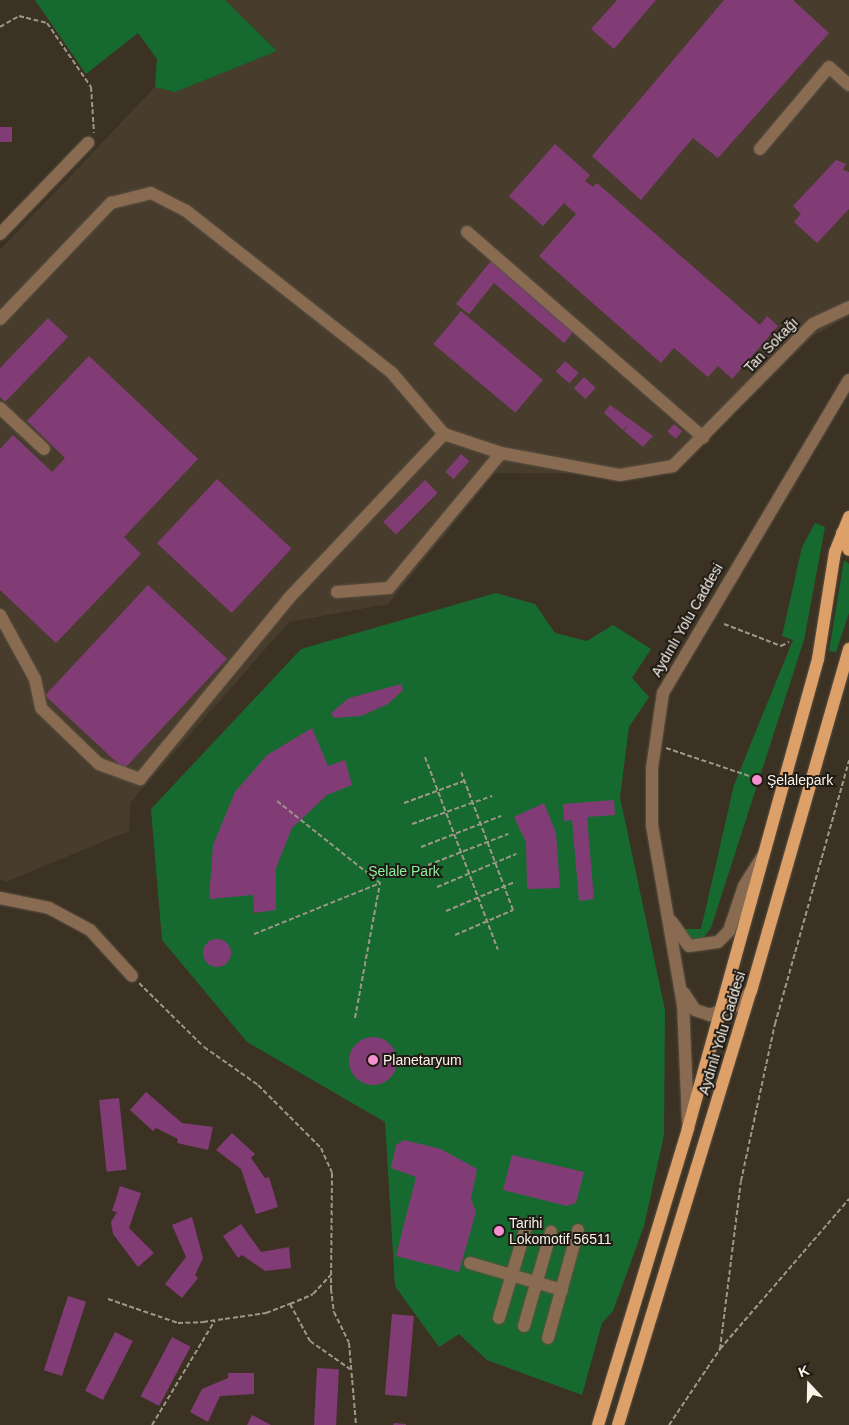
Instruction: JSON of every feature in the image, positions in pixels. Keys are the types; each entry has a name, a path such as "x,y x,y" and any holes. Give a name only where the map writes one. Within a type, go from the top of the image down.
{"main road":[{"name":"Aydınlı Yolu Caddesi","path":"598,1425 688,1128 818,659 842,533 849,517"},
{"path":"842,533 849,550"},
{"name":"Aydınlı Yolu Caddesi","path":"618,1425 751,991 849,649"}],"street":[{"path":"760,149 828,66 849,85"},
{"path":"0,234 88,144"},
{"path":"0,319 110,203 151,193 185,210 392,373 444,434 289,598 140,779 99,764 41,708 35,679 0,615"},
{"path":"467,232 703,437"},
{"name":"Tan Sokağı","path":"444,434 501,452 620,475 673,466 813,324 849,307"},
{"name":"Aydınlı Yolu Caddesi","path":"688,1128 687,1040 652,825 654,744 669,677 849,380"},
{"path":"0,408 44,448"},
{"path":"337,592 389,588 501,452"},
{"name":"Aydınlı Yolu Caddesi","path":"664,906 684,943 702,947 718,942 729,931 744,886 762,857"},
{"path":"0,898 49,908 90,930 132,976"},
{"name":"Aydınlı Yolu Caddesi","path":"678,976 694,1010 719,1014"},
{"path":"719,1014 751,991"},
{"path":"499,1318 514,1275 527,1224"},
{"path":"548,1338 578,1230"},
{"path":"524,1326 552,1232"},
{"path":"470,1263 562,1290"}],"path":[{"path":"0,27 19,16 47,23 91,87 96,127 88,144"},
{"path":"724,624 781,646 789,642"},
{"path":"654,744 760,781"},
{"path":"425,757 498,950"},
{"path":"720,1349 741,1181 775,1024 849,760"},
{"path":"455,935 512,910 461,772"},
{"path":"404,803 464,781"},
{"path":"412,824 492,796"},
{"path":"277,802 380,884"},
{"path":"421,846 501,816"},
{"path":"428,865 508,834"},
{"path":"436,887 516,854"},
{"path":"446,910 515,882"},
{"path":"254,934 380,884"},
{"path":"356,1018 380,884"},
{"path":"132,976 204,1047 258,1085 320,1148 332,1173 334,1312 349,1343 356,1425"},
{"path":"669,1425 720,1349 849,1200"},
{"path":"108,1299 178,1323 215,1319 266,1313 290,1304 313,1294 332,1274"},
{"path":"290,1304 310,1341 350,1369"},
{"path":"152,1425 215,1319"}],"shaded area":[{"path":"225,0 849,0 849,316 813,336 674,474 495,473 388,604 289,622 130,803 129,831 5,882 0,879 0,250 155,87 175,92 277,51"}],"green space":[{"path":"35,0 225,0 277,51 175,92 155,87 157,59 138,33 86,74"},
{"path":"815,523 825,527 804,640 711,928 703,938 693,939 679,929 701,929 734,785 793,640 782,636 802,547"},
{"path":"844,560 849,564 849,613 836,652 829,651"},
{"name":"Şelale Park","path":"496,593 535,604 555,633 587,641 613,625 651,649 632,678 649,697 629,727 620,797 665,1010 664,1135 644,1226 613,1311 602,1323 582,1395 487,1360 459,1334 439,1347 395,1286 385,1122 247,1042 162,940 151,809 301,649"}],"building":[{"path":"617,0 656,0 614,49 591,29"},
{"path":"724,0 793,0 829,33 718,158 693,138 641,200 592,156"},
{"path":"0,127 12,127 12,142 0,142"},
{"path":"555,144 590,175 585,181 593,187 597,183 760,325 767,316 778,326 732,379 718,366 708,377 674,348 661,363 539,256 576,214 564,203 543,226 509,196"},
{"path":"836,160 846,164 843,170 849,172 849,209 817,243 794,222 801,214 793,206"},
{"path":"491,261 574,331 564,343 494,283 469,314 456,304"},
{"path":"461,311 543,380 515,413 433,344"},
{"path":"48,318 68,337 5,402 0,397 0,368"},
{"path":"89,356 198,459 124,537 141,554 56,643 0,590 0,449 13,435 52,472 65,458 27,421"},
{"path":"565,361 579,373 569,383 556,372"},
{"path":"584,377 596,388 585,399 574,388"},
{"path":"610,405 653,436 643,447 624,431 628,425 623,430 604,413"},
{"path":"674,424 682,431 676,439 667,432"},
{"path":"461,454 469,461 454,479 445,472"},
{"path":"217,479 292,549 232,613 157,543"},
{"path":"425,480 438,493 396,534 383,522"},
{"path":"148,585 227,659 124,769 45,695"},
{"path":"401,684 403,690 388,704 361,716 334,718 331,713 349,698"},
{"path":"312,728 328,766 345,760 352,785 327,795 292,828 276,868 276,910 254,913 253,895 209,899 213,845 235,792 267,755"},
{"path":"614,800 615,815 587,817 594,899 579,901 572,820 564,821 563,804"},
{"path":"544,803 556,833 560,888 527,889 526,842 514,817"},
{"path":"217,939 227,943 231,953 227,963 217,967 207,963 203,953 207,943"},
{"name":"Planetaryum","path":"368,1037 378,1037 387,1041 393,1047 396,1052 396,1070 387,1081 378,1085 368,1085 359,1081 353,1075 349,1066 349,1056 353,1047 359,1041"},
{"path":"146,1092 182,1123 213,1127 208,1150 177,1143 178,1139 156,1128 153,1131 130,1110"},
{"path":"119,1098 127,1170 107,1172 99,1100"},
{"path":"232,1133 255,1154 251,1158 265,1178 269,1177 278,1207 256,1214 241,1169 216,1150"},
{"path":"404,1140 441,1149 477,1169 471,1199 476,1212 459,1272 396,1256 416,1177 391,1168 396,1145"},
{"path":"512,1155 584,1172 576,1203 567,1206 503,1190"},
{"path":"120,1186 141,1193 129,1228 154,1253 138,1267 113,1234 111,1222 117,1212 112,1211"},
{"path":"192,1217 203,1258 195,1275 198,1278 182,1298 165,1284 186,1257 172,1225"},
{"path":"241,1224 261,1252 289,1247 291,1268 265,1271 242,1255 238,1258 223,1236"},
{"path":"68,1296 86,1302 62,1376 44,1370"},
{"path":"392,1314 414,1316 407,1397 385,1395"},
{"path":"115,1332 133,1341 103,1400 85,1391"},
{"path":"172,1337 191,1347 159,1406 141,1396"},
{"path":"317,1368 339,1369 336,1425 314,1425"},
{"path":"228,1373 254,1373 254,1394 220,1396 208,1422 190,1412 202,1389 228,1378"},
{"path":"252,1415 271,1425 247,1425"},
{"path":"394,1423 406,1424 406,1425 393,1425"}],"place":[{"name":"Şelalepark","path":"757,780"},
{"name":"Planetaryum","path":"373,1060"},
{"name":"Tarihi Lokomotif 56511","path":"499,1231"}]}
